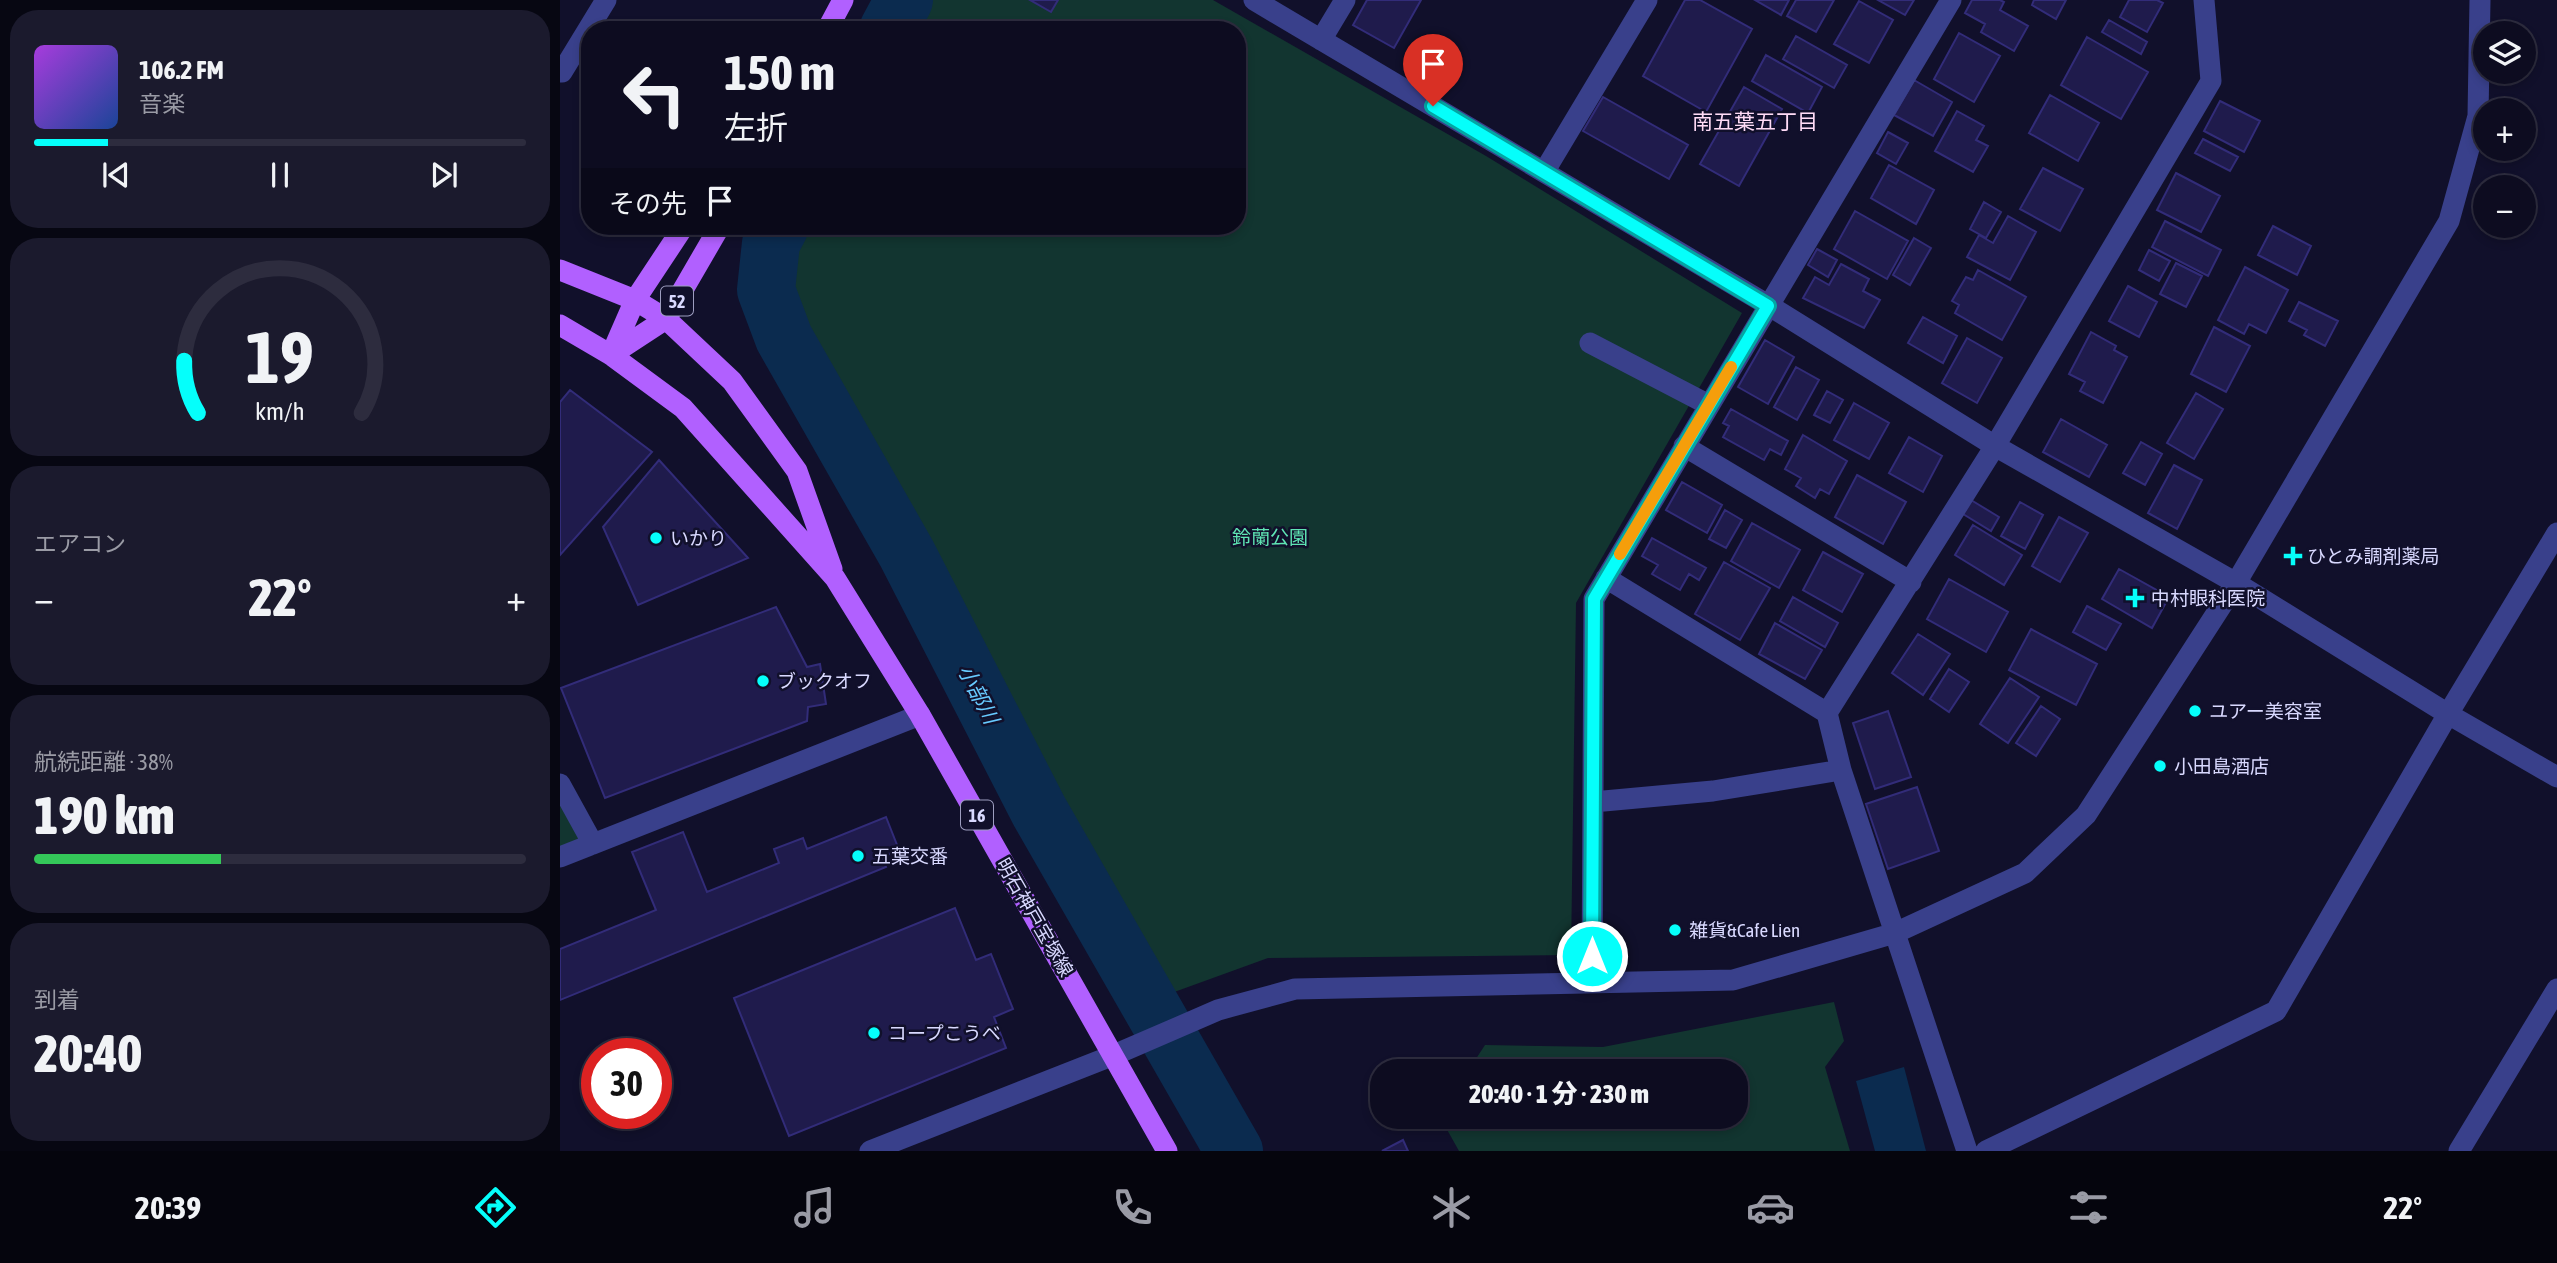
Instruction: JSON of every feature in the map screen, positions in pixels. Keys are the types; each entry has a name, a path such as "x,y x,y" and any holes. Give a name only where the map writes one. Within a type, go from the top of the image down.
{"main road":[{"name":"52","path":"611,355 635,300 678,235"},
{"name":"52","path":"611,355 666,319 715,235"},
{"name":"明石神戸宝塚線","path":"560,270 635,300 666,319 732,381 797,471 835,578"},
{"name":"明石神戸宝塚線","path":"560,325 611,355 682,408 835,578 920,715 1167,1151"}],"street":[{"path":"593,21 606,0"},
{"path":"1254,0 1768,306 1995,446 2236,583 2448,714 2557,777"},
{"path":"1321,40 1345,0"},
{"path":"1544,172 1647,0"},
{"path":"1592,982 1594,599 1951,0"},
{"path":"1827,713 1995,446 2211,81 2204,0"},
{"path":"870,1151 1114,1055 1218,1010 1295,989 1733,980 1895,933 2025,873 2086,814 2236,583 2449,221 2478,116 2480,0"},
{"path":"560,72 581,41"},
{"path":"1590,343 1709,405"},
{"path":"1684,446 1911,582"},
{"path":"1986,1151 2276,1012 2448,714 2557,533"},
{"path":"1606,578 1827,713 1841,770 1967,1151"},
{"path":"560,857 920,715"},
{"path":"1593,802 1713,791 1841,770"},
{"path":"560,784 593,844"},
{"path":"2459,1151 2551,1014 2557,989"}],"green space":[{"name":"鈴蘭公園","path":"923,0 1213,0 1486,156 1742,313 1576,603 1571,955 1268,958 1166,995 1052,805 917,537 797,333 780,289 786,243 791,235 1246,235 1246,21 911,21"},
{"path":"560,784 593,844 560,857"},
{"path":"1834,1002 1844,1041 1825,1067 1850,1151 1459,1151 1447,1129 1748,1129 1748,1059 1476,1059 1485,1045 1603,1047"}],"water":[{"path":"1904,1067 1926,1151 1875,1151 1856,1081"}],"building":[{"path":"1030,0 1058,0 1051,12"},
{"path":"1367,0 1421,0 1394,48 1353,25"},
{"path":"1685,0 1700,0 1752,29 1706,112 1643,76"},
{"path":"1755,0 1789,0 1781,15"},
{"path":"1796,0 1834,0 1816,32 1787,16"},
{"path":"1878,0 1914,0 1905,15"},
{"path":"1972,0 2000,0 2004,2 2000,10 2028,26 2014,51 1981,32 1985,24 1965,13"},
{"path":"2034,0 2066,0 2056,19 2032,5"},
{"path":"2129,0 2157,0 2163,3 2147,32 2120,17"},
{"path":"1859,1 1893,20 1869,63 1834,44"},
{"path":"2109,20 2147,42 2141,54 2102,32"},
{"path":"1959,33 2000,56 1974,102 1934,79"},
{"path":"1796,36 1847,65 1834,88 1783,59"},
{"path":"2087,37 2148,72 2121,119 2061,85"},
{"path":"1766,55 1822,87 1808,113 1752,81"},
{"path":"1914,80 1952,102 1933,136 1894,115"},
{"path":"1744,87 1782,109 1739,186 1700,164"},
{"path":"2050,95 2099,123 2078,161 2029,133"},
{"path":"1603,97 1688,145 1669,179 1583,131"},
{"path":"2220,101 2260,121 2244,152 2204,131"},
{"path":"1957,111 1984,126 1976,140 1988,146 1973,172 1935,151"},
{"path":"1888,132 1908,143 1896,164 1877,153"},
{"path":"2203,139 2238,157 2230,171 2195,153"},
{"path":"1889,165 1934,190 1916,224 1871,198"},
{"path":"2043,168 2083,189 2060,231 2020,209"},
{"path":"2176,173 2220,196 2201,232 2157,210"},
{"path":"1984,202 2001,212 1986,238 1970,229"},
{"path":"1855,211 1908,241 1887,279 1834,249"},
{"path":"2008,216 2036,232 2010,280 1967,257 1979,235 1993,243"},
{"path":"2165,221 2221,250 2208,276 2152,247"},
{"path":"2273,226 2311,246 2297,275 2258,255"},
{"path":"1914,238 1931,248 1910,285 1893,275"},
{"path":"1817,249 1837,260 1828,277 1808,265"},
{"path":"2149,250 2170,261 2159,281 2139,270"},
{"path":"2176,263 2202,276 2186,307 2160,294"},
{"path":"1841,264 1869,279 1863,291 1880,300 1864,328 1803,298 1815,277 1829,285"},
{"path":"2245,267 2288,290 2266,333 2249,324 2244,334 2218,320"},
{"path":"1978,270 2026,297 2002,340 1955,313 1959,305 1952,301 1966,277 1973,280"},
{"path":"2128,286 2157,302 2139,337 2109,321"},
{"path":"2299,302 2338,321 2325,346 2304,335 2307,330 2289,321"},
{"path":"1923,317 1957,336 1943,363 1908,343"},
{"path":"2214,327 2250,346 2226,392 2191,374"},
{"path":"2091,332 2116,346 2114,350 2127,357 2103,403 2080,391 2085,382 2069,374"},
{"path":"1967,338 2002,358 1977,403 1942,383"},
{"path":"1765,340 1794,357 1768,404 1738,387"},
{"path":"1796,367 1819,380 1797,420 1774,407"},
{"path":"570,390 652,452 560,555 560,402"},
{"path":"1827,391 1843,400 1830,423 1814,415"},
{"path":"2196,393 2223,409 2194,459 2167,443"},
{"path":"1854,403 1889,423 1869,459 1834,440"},
{"path":"1731,409 1788,441 1781,455 1770,449 1764,460 1723,437 1729,426 1723,423"},
{"path":"2061,419 2107,445 2089,477 2043,452"},
{"path":"1803,435 1847,461 1829,494 1820,489 1815,498 1796,486 1801,478 1785,469"},
{"path":"1909,437 1942,456 1923,492 1889,473"},
{"path":"2141,442 2162,454 2145,485 2123,473"},
{"path":"659,460 748,558 638,605 603,527"},
{"path":"2174,465 2202,480 2177,529 2148,513"},
{"path":"1857,475 1906,502 1883,544 1835,517"},
{"path":"1682,482 1722,505 1707,533 1666,510"},
{"path":"1971,500 1999,517 1991,531 1963,514"},
{"path":"2020,502 2043,515 2025,549 2001,536"},
{"path":"1725,510 1742,520 1726,548 1709,539"},
{"path":"2059,517 2088,533 2060,582 2032,566"},
{"path":"1752,523 1800,550 1779,588 1731,561"},
{"path":"1973,525 2022,555 2004,585 1955,555"},
{"path":"1652,538 1706,568 1699,580 1689,574 1680,590 1652,574 1658,565 1642,556"},
{"path":"1823,552 1863,574 1842,612 1803,590"},
{"path":"1724,562 1770,588 1740,640 1695,614"},
{"path":"2119,569 2169,597 2152,628 2102,599"},
{"path":"1949,579 2008,612 1986,652 1927,619"},
{"path":"1793,597 1838,623 1825,647 1780,621"},
{"path":"2087,606 2121,624 2106,650 2073,632"},
{"path":"776,607 807,667 820,664 826,704 808,707 807,721 605,798 561,688"},
{"path":"1775,623 1822,650 1805,679 1759,654"},
{"path":"2031,629 2097,664 2076,705 2009,670"},
{"path":"1918,634 1950,654 1923,695 1892,673"},
{"path":"1949,669 1969,682 1949,712 1930,699"},
{"path":"2010,678 2039,697 2008,743 1980,724"},
{"path":"2041,706 2060,719 2036,756 2016,743"},
{"path":"1888,711 1911,777 1875,789 1853,723"},
{"path":"1917,787 1939,851 1888,869 1866,804"},
{"path":"886,817 899,850 882,857 886,867 560,1000 560,949 656,910 632,852 683,832 707,892 779,863 774,849 803,838 807,849"},
{"name":"コープこうべ","path":"955,908 976,960 991,954 1013,1009 994,1017 1006,1048 789,1136 734,998"},
{"path":"1403,1140 1408,1151 1382,1151"}],"waterway":[{"name":"小部川","path":"893,21 904,0"},
{"name":"小部川","path":"775,235 771,243 766,290 784,338 907,554 1039,811 1234,1151"}],"slow traffic":[{"path":"1620,554 1731,367"}],"place":[{"name":"いかり","path":"656,538"},
{"name":"ひとみ調剤薬局","path":"2293,556"},
{"name":"中村眼科医院","path":"2135,598"},
{"name":"ブックオフ","path":"763,681"},
{"name":"ユアー美容室","path":"2195,711"},
{"name":"小田島酒店","path":"2160,766"},
{"name":"五葉交番","path":"858,856"},
{"name":"雑貨&Cafe Lien","path":"1675,930"},
{"name":"コープこうべ","path":"874,1033"}],"district":[{"name":"南五葉五丁目","path":"1755,121"}],"route":[{"path":"1433,106 1768,306 1594,599 1592,956"}]}
